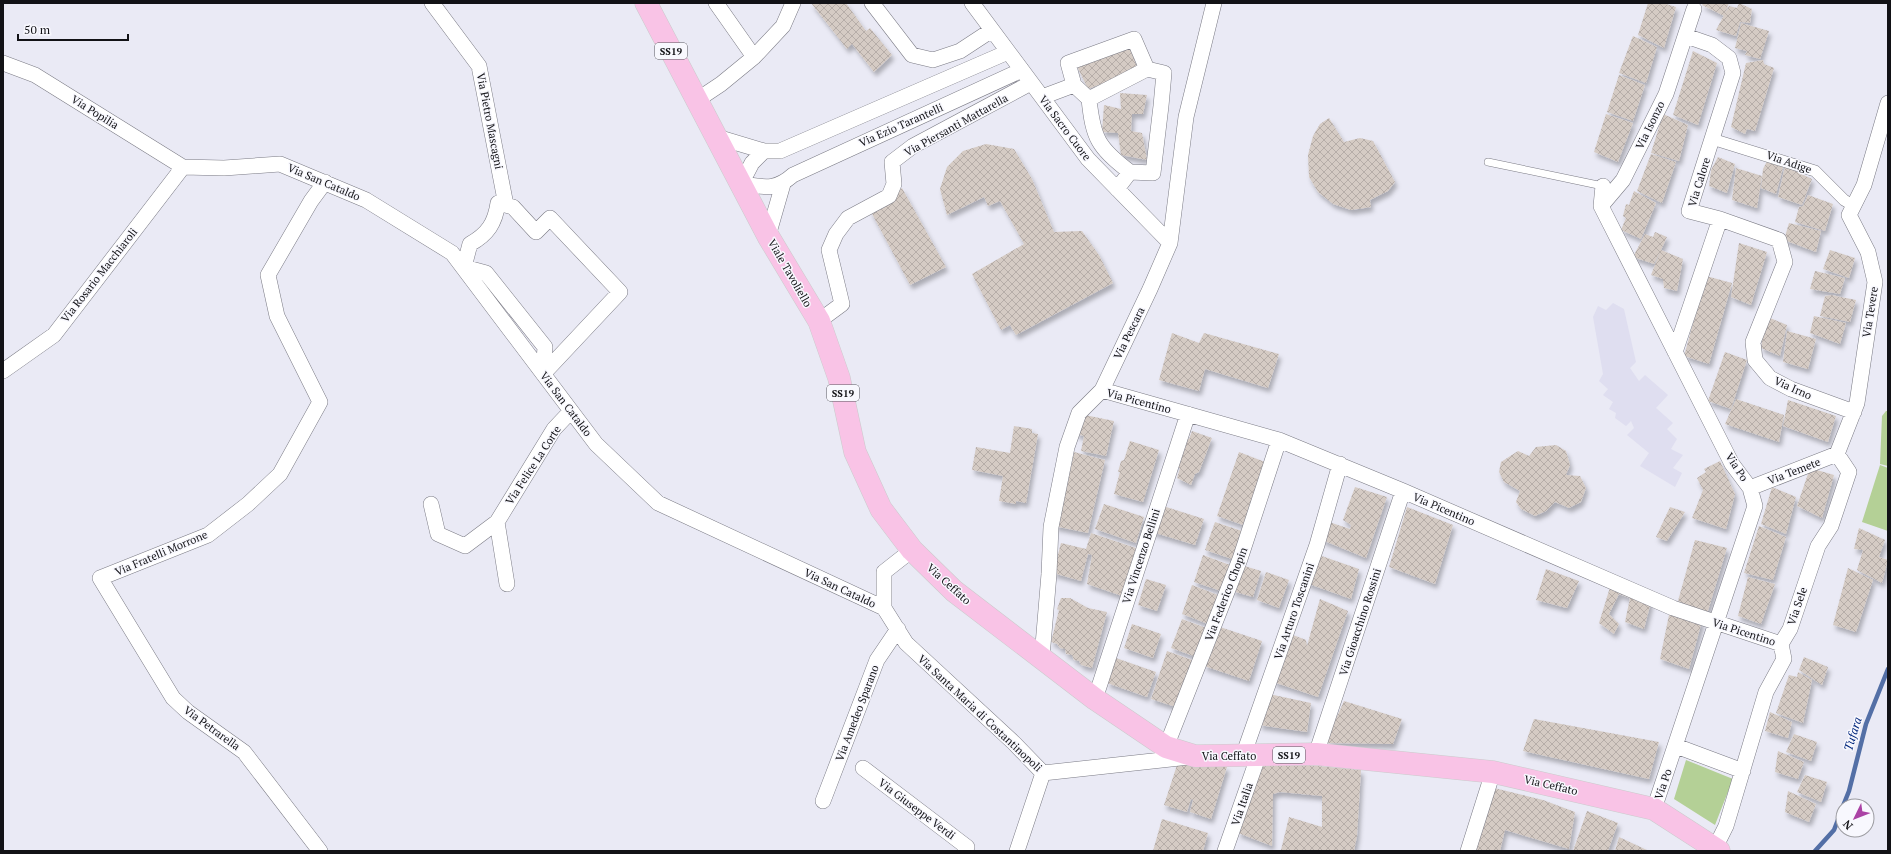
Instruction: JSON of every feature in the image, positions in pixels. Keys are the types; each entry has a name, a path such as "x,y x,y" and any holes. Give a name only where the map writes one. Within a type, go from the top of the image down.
{"main road":[{"name":"Viale Tavoliello","path":"646,3 768,236 819,321 839,378 855,452 881,509 912,550"},
{"name":"Via Ceffato","path":"912,550 954,591 1042,657 1094,699 1166,747 1195,756 1316,754 1493,772 1654,809 1717,850"}],"street":[{"name":"Via Pietro Mascagni","path":"432,3 479,66 506,205"},
{"path":"716,3 754,57"},
{"path":"697,100 722,84 754,57 783,26 793,3"},
{"path":"872,3 912,55 933,60 960,51 992,30"},
{"name":"Via Sacro Cuore","path":"972,3 1088,159 1170,243"},
{"name":"Via Pescara","path":"1042,657 1049,574 1051,527 1061,470 1067,447 1079,413 1102,390 1147,296 1170,243 1186,117 1214,3"},
{"name":"Via Isonzo","path":"1601,206 1623,180 1666,94 1694,9"},
{"name":"Via Calore","path":"1686,36 1712,46 1729,58 1733,73 1690,211 1720,219 1779,240 1785,262 1761,320"},
{"path":"1089,99 1147,70 1164,73 1152,173 1130,172 1112,159 1097,140 1091,119 1089,99 1074,85 1068,64 1134,39 1147,70"},
{"path":"717,137 764,151 780,151 1008,52"},
{"name":"Via Popilia","path":"3,63 35,76 183,167"},
{"name":"Via Ezio Tarantelli","path":"741,184 765,188 782,184 793,175 1022,70"},
{"name":"Via Piersanti Mattarella","path":"819,321 842,304 829,250 836,234 848,218 889,196 894,184 892,162 913,146 1031,83"},
{"path":"1042,97 1074,85"},
{"name":"Via Tevere","path":"1854,412 1857,403 1875,282 1868,252 1849,215 1864,186 1888,103"},
{"name":"Via Adige","path":"1712,139 1815,170 1844,200 1854,206"},
{"path":"741,184 752,163 764,151"},
{"name":"Via San Cataldo","path":"183,167 224,168 280,164 366,200 452,253 596,444 658,503 884,608"},
{"name":"Via Rosario Macchiaroli","path":"3,371 54,335 183,167"},
{"path":"1117,189 1130,172"},
{"name":"Via Fratelli Morrone","path":"100,578 208,535 248,504 280,474 320,402 277,316 268,276 311,201 324,182"},
{"path":"768,236 782,184"},
{"path":"1601,206 1603,186"},
{"path":"464,267 470,244 482,237 490,226 496,216 498,203 513,206 536,232 550,218 620,292 543,374"},
{"name":"Via Po","path":"1601,206 1732,464 1750,488 1755,506 1717,624 1654,809"},
{"path":"1675,352 1720,219"},
{"name":"Via Irno","path":"1761,320 1753,342 1755,360 1770,378 1791,389 1854,412"},
{"name":"Via Picentino","path":"1102,390 1280,440 1340,464 1673,608 1717,624 1781,644"},
{"name":"Via Felice La Corte","path":"431,504 438,534 465,546 497,522 554,429 571,411"},
{"path":"1837,454 1854,412"},
{"name":"Via Vincenzo Bellini","path":"1094,699 1188,414"},
{"name":"Via Federico Chopin","path":"1166,747 1243,552 1280,440"},
{"name":"Via Temete","path":"1750,488 1837,454"},
{"name":"Via Sele","path":"1781,644 1790,629 1818,546 1831,526 1849,472 1837,454"},
{"name":"Via Arturo Toscanini","path":"1251,756 1317,545 1340,464"},
{"name":"Via Gioacchino Rossini","path":"1316,754 1403,491"},
{"path":"497,522 507,584"},
{"path":"884,608 884,572 912,550"},
{"name":"Via Petrarella","path":"100,578 173,698 188,712 244,752 320,851"},
{"name":"Via Santa Maria di Costantinopoli","path":"884,608 906,643 1014,743 1043,773 1195,756"},
{"name":"Via Amedeo Sparano","path":"823,801 877,660 898,629"},
{"path":"1717,850 1726,826 1766,692 1784,659 1781,644"},
{"path":"1676,746 1743,771"},
{"name":"Via Italia","path":"1225,851 1251,756"},
{"name":"Via Giuseppe Verdi","path":"863,768 967,847 965,851"},
{"path":"1468,851 1493,772"},
{"path":"1017,851 1043,773"}],"lane":[{"path":"1488,162 1603,186"}],"shaded area":[{"path":"1613,303 1624,309 1636,362 1630,368 1639,381 1645,375 1668,395 1656,408 1673,423 1667,429 1677,439 1671,449 1683,455 1673,468 1682,473 1675,487 1640,466 1649,453 1627,435 1634,428 1631,421 1626,426 1615,418 1616,413 1609,409 1613,402 1603,395 1608,389 1599,381 1603,374 1593,317 1598,306 1606,310"}],"green space":[{"path":"1886,411 1888,411 1888,466 1880,464 1882,416"},
{"path":"1880,465 1888,468 1888,531 1862,522"},
{"path":"1686,760 1733,779 1715,825 1674,799"}],"building":[{"path":"811,3 846,3 866,31 870,28 892,55 874,72 852,44 847,49"},
{"path":"1648,3 1663,3 1676,7 1664,48 1638,35"},
{"path":"1703,3 1729,3 1724,16 1702,5"},
{"path":"1739,3 1752,9 1750,23 1740,22 1736,36 1716,30 1729,6 1737,8"},
{"path":"1741,23 1769,31 1760,59 1745,55 1747,51 1735,48"},
{"path":"1633,36 1657,47 1646,83 1619,73"},
{"path":"1129,45 1138,70 1088,89 1075,62"},
{"path":"1693,51 1717,63 1698,125 1673,115"},
{"path":"1763,60 1764,64 1774,68 1755,131 1747,129 1745,134 1731,127 1746,63"},
{"path":"1619,75 1645,85 1633,121 1607,112"},
{"path":"1120,93 1147,95 1143,114 1132,114 1131,131 1142,133 1147,160 1121,155 1118,133 1102,132 1104,105 1121,109"},
{"path":"1606,114 1633,123 1618,162 1594,152"},
{"path":"1663,114 1688,125 1679,161 1651,153"},
{"path":"1329,118 1344,142 1360,138 1373,141 1395,182 1388,191 1370,200 1371,207 1351,210 1333,204 1318,192 1309,177 1308,155 1313,136 1320,124"},
{"path":"986,144 1014,149 1032,179 1054,232 1082,231 1099,255 1113,283 1016,335 1010,325 1001,330 972,274 1024,244 1000,201 988,206 984,197 947,215 940,189 947,167 963,151"},
{"path":"1651,154 1676,162 1662,203 1637,191"},
{"path":"1718,157 1735,164 1727,193 1709,186 1711,170"},
{"path":"1767,161 1784,164 1776,194 1761,188 1763,169"},
{"path":"1785,166 1812,179 1802,205 1778,197"},
{"path":"1736,168 1762,176 1757,208 1732,200"},
{"path":"902,188 946,267 910,285 870,210"},
{"path":"1634,191 1656,203 1641,239 1621,230 1626,218 1623,216 1626,204 1629,205"},
{"path":"1808,195 1833,204 1825,231 1795,222 1799,207 1803,206"},
{"path":"1789,223 1821,231 1816,252 1784,240"},
{"path":"1655,232 1667,237 1661,250 1683,259 1677,291 1664,288 1663,279 1651,275 1660,252 1654,264 1633,257 1645,234 1653,237"},
{"path":"1739,243 1767,252 1751,305 1731,297"},
{"path":"1830,250 1855,258 1849,278 1823,269"},
{"path":"1815,271 1845,278 1840,294 1810,289"},
{"path":"1706,276 1732,283 1709,364 1684,356"},
{"path":"1831,295 1856,300 1850,322 1820,316 1825,296"},
{"path":"1814,316 1846,323 1840,344 1810,333"},
{"path":"1770,318 1787,325 1780,356 1761,348 1763,332"},
{"path":"1787,331 1816,339 1808,369 1783,362"},
{"path":"1172,333 1199,343 1204,333 1279,354 1268,388 1205,369 1199,391 1159,380"},
{"path":"1725,352 1747,360 1731,409 1708,401"},
{"path":"1736,399 1784,415 1779,442 1725,424"},
{"path":"1788,400 1836,416 1828,442 1783,426"},
{"path":"1080,414 1114,421 1106,456 1081,451 1084,436 1076,434"},
{"path":"1014,426 1032,429 1032,433 1038,434 1026,503 1016,501 1016,504 999,501 1003,476 972,470 976,447 1010,453"},
{"path":"1192,431 1212,438 1199,472 1195,474 1191,485 1177,478 1180,468 1176,467 1186,446 1184,446 1187,438 1189,439"},
{"path":"1130,441 1159,450 1143,502 1114,494 1120,472 1118,472 1121,461 1124,460"},
{"path":"1556,445 1566,451 1570,465 1566,475 1580,476 1586,488 1581,502 1569,508 1555,502 1546,511 1535,516 1521,509 1516,502 1520,491 1504,482 1499,472 1501,462 1518,451 1529,456 1536,447"},
{"path":"1074,452 1105,460 1088,533 1054,526 1067,486"},
{"path":"1239,452 1265,462 1243,525 1217,516"},
{"path":"1720,461 1735,494 1726,529 1692,518 1703,490 1697,478 1706,472 1704,469"},
{"path":"1810,468 1834,475 1822,518 1797,506"},
{"path":"1355,487 1387,497 1366,558 1322,540 1326,521 1350,529 1351,525 1343,520"},
{"path":"1772,487 1796,497 1786,534 1761,524"},
{"path":"1104,504 1144,517 1136,543 1095,529"},
{"path":"1160,505 1204,519 1195,545 1152,532"},
{"path":"1407,507 1453,525 1435,584 1389,567"},
{"path":"1670,507 1685,512 1667,541 1656,537"},
{"path":"1215,522 1242,531 1232,559 1205,550"},
{"path":"1759,526 1786,537 1773,580 1744,573"},
{"path":"1859,528 1885,540 1879,557 1888,560 1882,583 1857,570 1863,550 1854,549"},
{"path":"1091,533 1136,548 1122,596 1087,584 1092,555 1088,554 1081,581 1053,573 1061,543 1086,549"},
{"path":"1695,540 1727,548 1707,614 1678,601"},
{"path":"1316,554 1359,569 1351,599 1306,583"},
{"path":"1203,555 1230,565 1221,591 1194,582"},
{"path":"1241,565 1261,571 1253,597 1232,591"},
{"path":"1848,568 1873,580 1856,632 1833,625"},
{"path":"1546,569 1579,581 1567,608 1536,600"},
{"path":"1266,572 1289,580 1279,608 1257,600"},
{"path":"1748,577 1775,584 1761,624 1738,616"},
{"path":"1146,579 1166,585 1157,611 1138,605"},
{"path":"1611,584 1651,602 1644,629 1625,622 1630,598 1619,594 1609,614 1619,624 1614,634 1599,623"},
{"path":"1192,585 1218,595 1208,624 1182,614"},
{"path":"1061,598 1070,598 1088,608 1107,612 1092,668 1081,665 1079,661 1074,660 1072,655 1066,654 1065,649 1060,648 1057,644 1051,642 1059,610 1057,609"},
{"path":"1320,599 1348,611 1318,697 1273,682 1288,633 1306,640 1307,646"},
{"path":"1670,610 1702,621 1689,669 1660,659"},
{"path":"1182,619 1209,629 1199,658 1171,648"},
{"path":"1132,624 1161,634 1153,658 1124,648"},
{"path":"1217,626 1262,641 1249,681 1204,666"},
{"path":"1167,651 1195,661 1179,708 1151,699"},
{"path":"1804,657 1828,667 1822,685 1799,670"},
{"path":"1116,658 1156,672 1147,697 1107,683"},
{"path":"1798,672 1812,680 1803,723 1776,713 1789,675 1797,677"},
{"path":"1269,694 1311,703 1307,732 1259,725"},
{"path":"1344,701 1402,719 1393,744 1325,743"},
{"path":"1770,712 1792,722 1788,738 1765,731"},
{"path":"1534,719 1659,742 1649,779 1523,751"},
{"path":"1794,734 1817,742 1811,761 1786,752"},
{"path":"1778,751 1804,762 1798,779 1775,772"},
{"path":"1209,762 1227,767 1211,819 1190,812 1193,800 1191,799 1187,812 1164,805 1177,765"},
{"path":"1260,763 1281,766 1308,765 1361,770 1357,836 1354,851 1281,850 1289,817 1322,827 1322,796 1280,792 1273,794 1272,846 1238,833"},
{"path":"1805,775 1827,782 1821,802 1797,792"},
{"path":"1490,787 1543,800 1575,812 1569,849 1505,830 1500,851 1471,851"},
{"path":"1788,791 1816,804 1809,822 1785,812"},
{"path":"1587,811 1618,823 1608,851 1573,851"},
{"path":"1162,819 1208,833 1203,851 1153,851"},
{"path":"1619,837 1649,851 1615,851"}],"waterway":[{"name":"Tufara","path":"1846,798 1866,724 1888,669"},
{"name":"Tufara","path":"1815,851 1835,827"}]}
